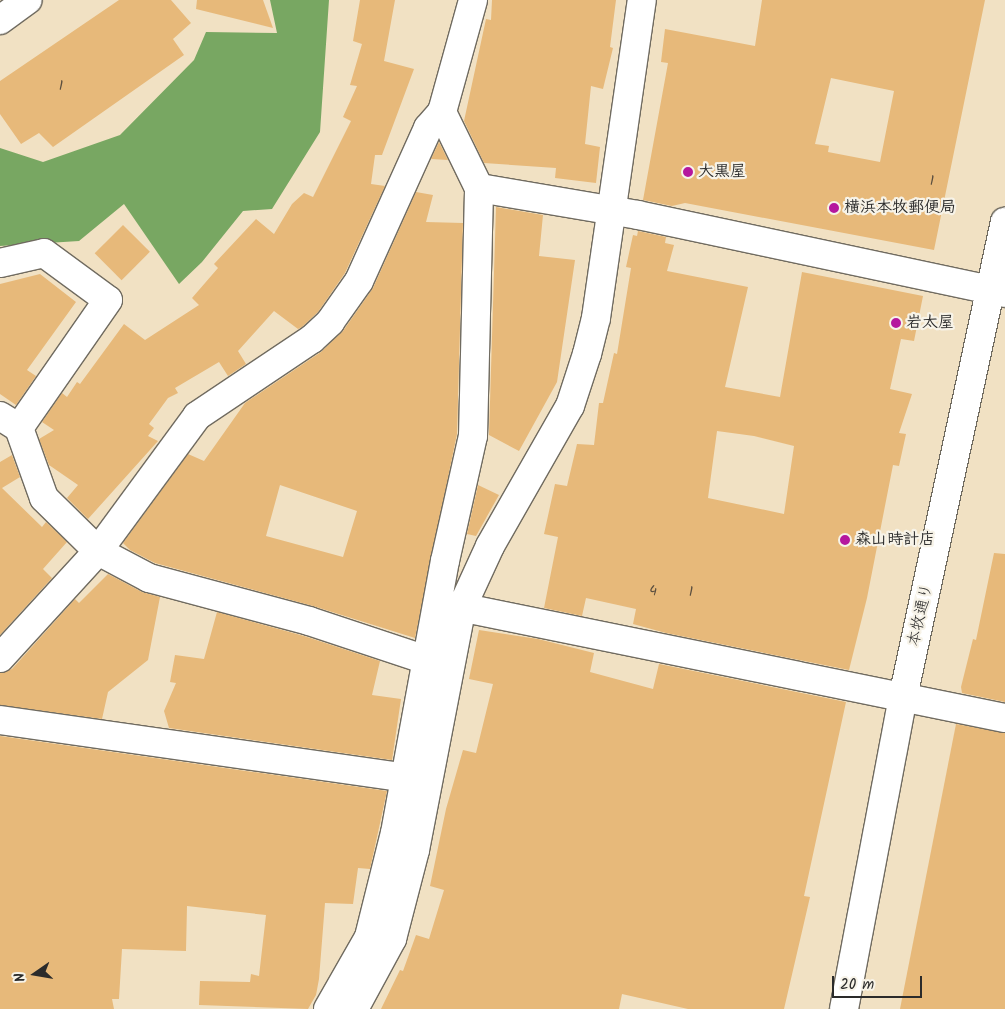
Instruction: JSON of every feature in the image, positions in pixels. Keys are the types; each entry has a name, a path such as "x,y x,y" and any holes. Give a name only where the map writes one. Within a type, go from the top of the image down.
{"street":[{"path":"0,20 28,0"},
{"path":"0,658 98,551 197,416 312,339 349,298 428,128 442,112 473,0"},
{"path":"328,1009 369,937 405,778 426,660 450,605 490,546 570,406 596,318 642,0"},
{"path":"354,1009 392,939 415,850 473,436 479,188 442,112"},
{"path":"479,188 612,210 998,292"},
{"name":"本牧通り","path":"844,1009 903,697 998,292 1005,222"},
{"path":"0,263 44,253 108,300 10,422 44,498 98,551 148,578 309,621 426,660"},
{"path":"450,605 1005,718"},
{"path":"0,720 405,778"}],"green space":[{"path":"270,0 329,0 320,132 272,209 243,211 202,262 179,284 124,204 79,241 0,246 0,148 43,162 120,135 194,60 206,32 277,33"}],"building":[{"path":"119,0 171,0 191,23 173,39 184,55 53,147 39,133 21,144 0,114 0,81"},
{"path":"197,0 263,0 273,28 196,9"},
{"path":"360,0 395,0 384,61 414,69 382,155 375,155 371,184 385,186 345,273 318,312 302,327 298,329 274,311 238,351 246,364 228,376 219,362 175,388 178,393 168,398 149,424 154,428 148,436 158,441 88,519 67,498 78,485 49,465 39,439 54,430 42,422 62,393 67,397 77,382 80,384 124,324 145,340 199,305 192,298 218,268 214,264 256,219 274,234 292,204 304,193 313,197 351,121 343,117 357,86 350,85 362,44 353,41"},
{"path":"492,0 616,0 610,47 613,48 603,89 591,86 585,144 600,147 596,183 555,178 556,168 484,163 464,121 486,19 491,20"},
{"path":"762,0 985,0 934,250 685,203 672,206 643,200 668,63 661,62 665,29 755,46","holes":["831,78 894,91 880,162 828,152 829,146 815,144"]},
{"path":"439,142 448,160 431,159"},
{"path":"416,192 433,195 426,222 463,223 457,434 415,638 313,606 155,563 130,550 123,543 188,454 204,461 245,403 321,352 343,331 373,288","holes":["280,485 357,511 343,557 266,536"]},
{"path":"496,207 543,215 539,256 575,260 557,382 519,451 489,435"},
{"path":"123,225 150,252 122,280 95,253"},
{"path":"638,231 666,237 665,243 674,245 667,271 748,287 725,387 780,397 802,272 923,296 914,341 901,339 890,389 912,394 899,433 906,434 899,466 893,465 867,598 849,670 666,633 633,624 636,609 586,598 582,616 544,608 558,537 544,534 555,484 567,486 577,444 594,445 599,403 603,403 614,353 617,354 631,268 626,267 633,235 637,236","holes":["717,431 754,436 794,446 784,514 708,498"]},
{"path":"40,274 76,302 27,370 36,376 16,405 0,394 0,284"},
{"path":"12,455 20,477 2,488 42,527 46,522 67,542 43,569 52,578 0,635 0,462"},
{"path":"478,485 499,495 476,536 467,534"},
{"path":"994,553 1005,554 1005,702 962,693 961,687 973,639 976,640"},
{"path":"108,574 142,592 160,597 148,660 108,692 102,719 0,705 0,673 12,669 75,599 79,603"},
{"path":"217,612 304,636 380,661 372,695 401,699 392,760 169,728 164,711 176,683 170,682 175,655 204,659"},
{"path":"479,630 538,639 594,653 590,672 653,689 659,664 846,702 804,896 810,897 784,1009 688,1009 622,994 619,1009 381,1009 400,970 403,971 416,935 429,939 444,890 430,886 446,809 463,750 476,753 493,684 469,679"},
{"path":"956,724 1005,733 1005,1009 900,1009"},
{"path":"0,736 387,791 370,869 358,868 353,904 325,903 319,979 316,995 308,1009 199,1005 200,981 250,982 251,974 259,976 266,915 187,906 186,951 122,949 119,999 112,999 114,1009 0,1009"}],"place":[{"name":"大黒屋","path":"688,172"},
{"name":"横浜本牧郵便局","path":"834,208"},
{"name":"岩太屋","path":"896,323"},
{"name":"森山時計店","path":"845,540"}]}
